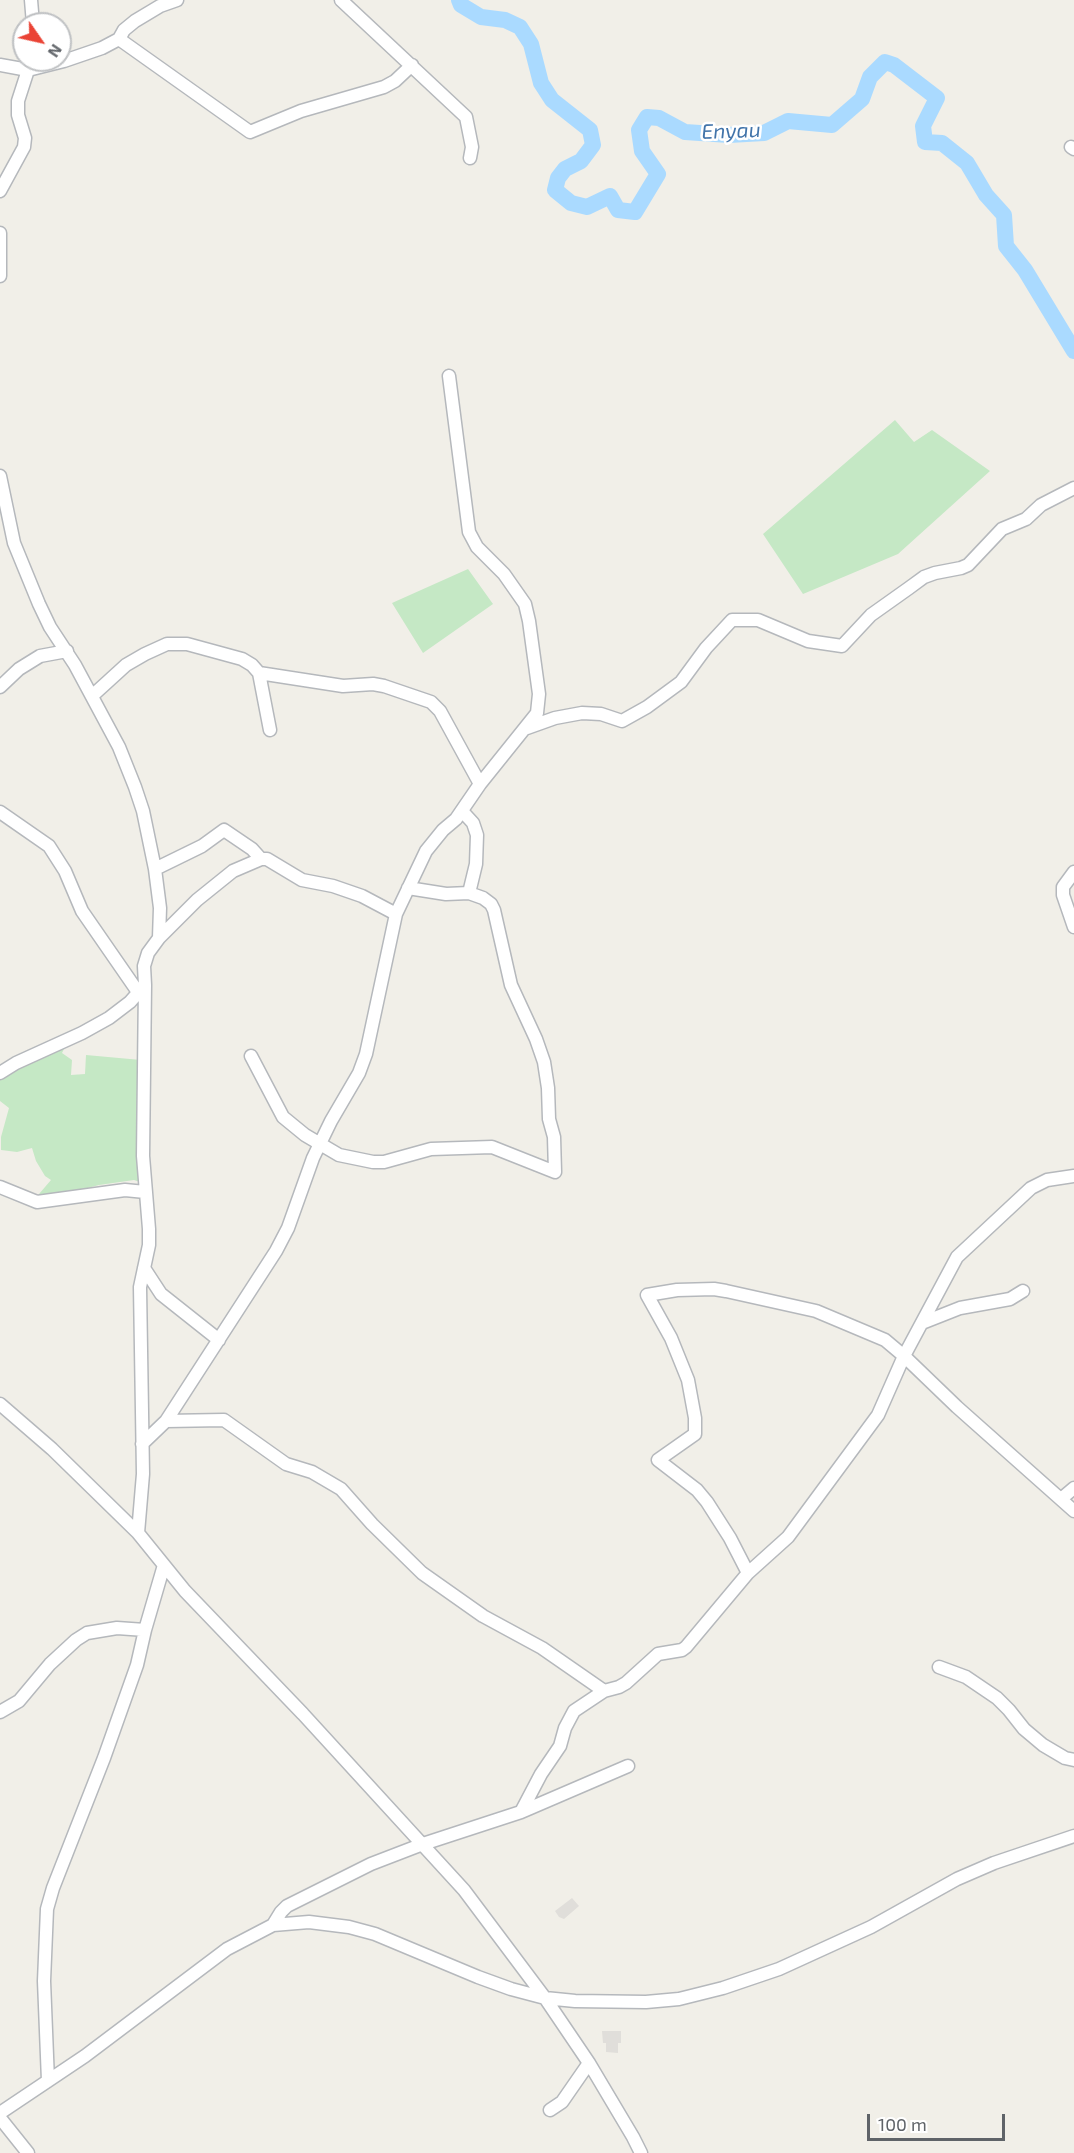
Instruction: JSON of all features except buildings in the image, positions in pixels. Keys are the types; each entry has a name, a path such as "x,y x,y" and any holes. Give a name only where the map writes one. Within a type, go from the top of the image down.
{"street":[{"path":"72,58 119,39 124,30 135,21 160,6 177,0"},
{"path":"341,0 466,117 472,147 470,158"},
{"path":"119,39 250,132 301,111 368,94 395,81 411,65"},
{"path":"0,191 24,147 25,138 18,115 18,101 26,72"},
{"path":"0,233 0,276"},
{"path":"142,1444 166,1421 284,1236 298,1205 313,1158 359,1073 366,1054 396,914 426,851 462,811 480,784 537,713 539,694 525,604 504,574 477,547 469,532 449,376"},
{"path":"0,476 15,543 50,627 92,696 119,747 135,787 143,811 155,869 160,908 159,938"},
{"path":"526,728 582,712 601,714 622,721 647,707 681,682 706,648 732,620 758,620 808,641 843,646 871,615 909,588 935,573 968,565 1002,529 1026,519 1041,506 1074,488"},
{"path":"92,696 126,665 172,643 187,644 242,659 252,665 259,673 270,730"},
{"path":"0,687 19,669 40,656 66,651"},
{"path":"259,673 343,686 373,684 431,702 440,711 480,784"},
{"path":"462,811 473,823 477,835 476,864 469,893"},
{"path":"0,812 49,846 65,872 82,911 142,989"},
{"path":"155,869 202,846 224,830 252,849 261,859"},
{"path":"138,1533 143,1474 140,1287 149,1245 143,1156 142,989 146,959 159,938 197,900 233,871 261,859 267,859 302,880 333,886 362,896 396,914"},
{"path":"1074,872 1064,887 1063,895 1074,927"},
{"path":"251,1056 283,1117 320,1145 339,1155 384,1162 431,1149 492,1147 555,1172 554,1137 549,1119 544,1062 511,985 491,904 469,893 446,894 408,888"},
{"path":"0,1073 109,1018 123,1009 142,989"},
{"path":"521,1812 560,1746 574,1712 604,1691 626,1683 658,1654 682,1650 686,1647 748,1573 788,1537 878,1416 904,1356 952,1265 962,1251 1031,1188 1047,1180 1074,1176"},
{"path":"0,1187 37,1202 125,1190 145,1192"},
{"path":"144,1268 161,1294 219,1340"},
{"path":"748,1573 730,1538 706,1502 697,1491 658,1460 695,1434 695,1418 688,1380 671,1338 647,1295 677,1290 714,1289 816,1311 885,1340 1074,1511"},
{"path":"922,1323 960,1308 1010,1299 1023,1291"},
{"path":"0,1404 52,1449 138,1533 230,1639 303,1714 464,1890 545,1998 589,2063 641,2153"},
{"path":"166,1421 224,1419 286,1464 312,1472 341,1489 372,1524 422,1573 483,1616 542,1648 604,1691"},
{"path":"1062,1499 1074,1488"},
{"path":"48,2081 44,1981 46,1909 137,1665 164,1565"},
{"path":"0,1712 19,1701 70,1644 87,1633 117,1628 145,1629"},
{"path":"939,1667 966,1677 997,1698 1024,1729 1037,1740 1065,1758 1074,1760"},
{"path":"273,1925 281,1912 297,1900 371,1864 423,1844 521,1812 628,1766"},
{"path":"0,2113 85,2056 227,1949 273,1925 309,1922 349,1927 375,1934 511,1989 545,1998 575,2001 646,2002 679,1999 723,1988 778,1969 872,1927 957,1879 994,1863 1074,1836"},
{"path":"550,2110 562,2102 589,2063"},
{"path":"0,2118 28,2153"}],"shaded area":[{"path":"572,1898 579,1906 564,1919 559,1917 555,1911"},
{"path":"602,2031 621,2031 618,2053 606,2052"}],"green space":[{"path":"895,420 914,442 932,430 990,471 898,554 803,594 763,534"},
{"path":"468,569 493,604 423,653 392,603"},
{"path":"59,1041 64,1049 62,1053 72,1060 71,1075 85,1074 86,1055 141,1060 140,1182 134,1180 99,1185 65,1194 39,1194 51,1180 45,1176 36,1161 32,1148 17,1152 1,1150 1,1137 9,1108 0,1101 0,1072"}],"waterway":[{"name":"Enyau","path":"459,0 461,5 481,17 505,20 520,27 531,44 541,83 552,100 590,130 593,145 581,161 565,169 558,178 555,190 571,203 587,207 610,196 618,210 635,212 658,174 642,151 639,130 647,117 659,118 685,132 729,135 764,133 788,121 832,125 862,99 870,77 885,62 894,65 937,98 923,126 925,142 942,143 967,163 986,195 1004,215 1006,246 1025,270 1074,351"}]}
